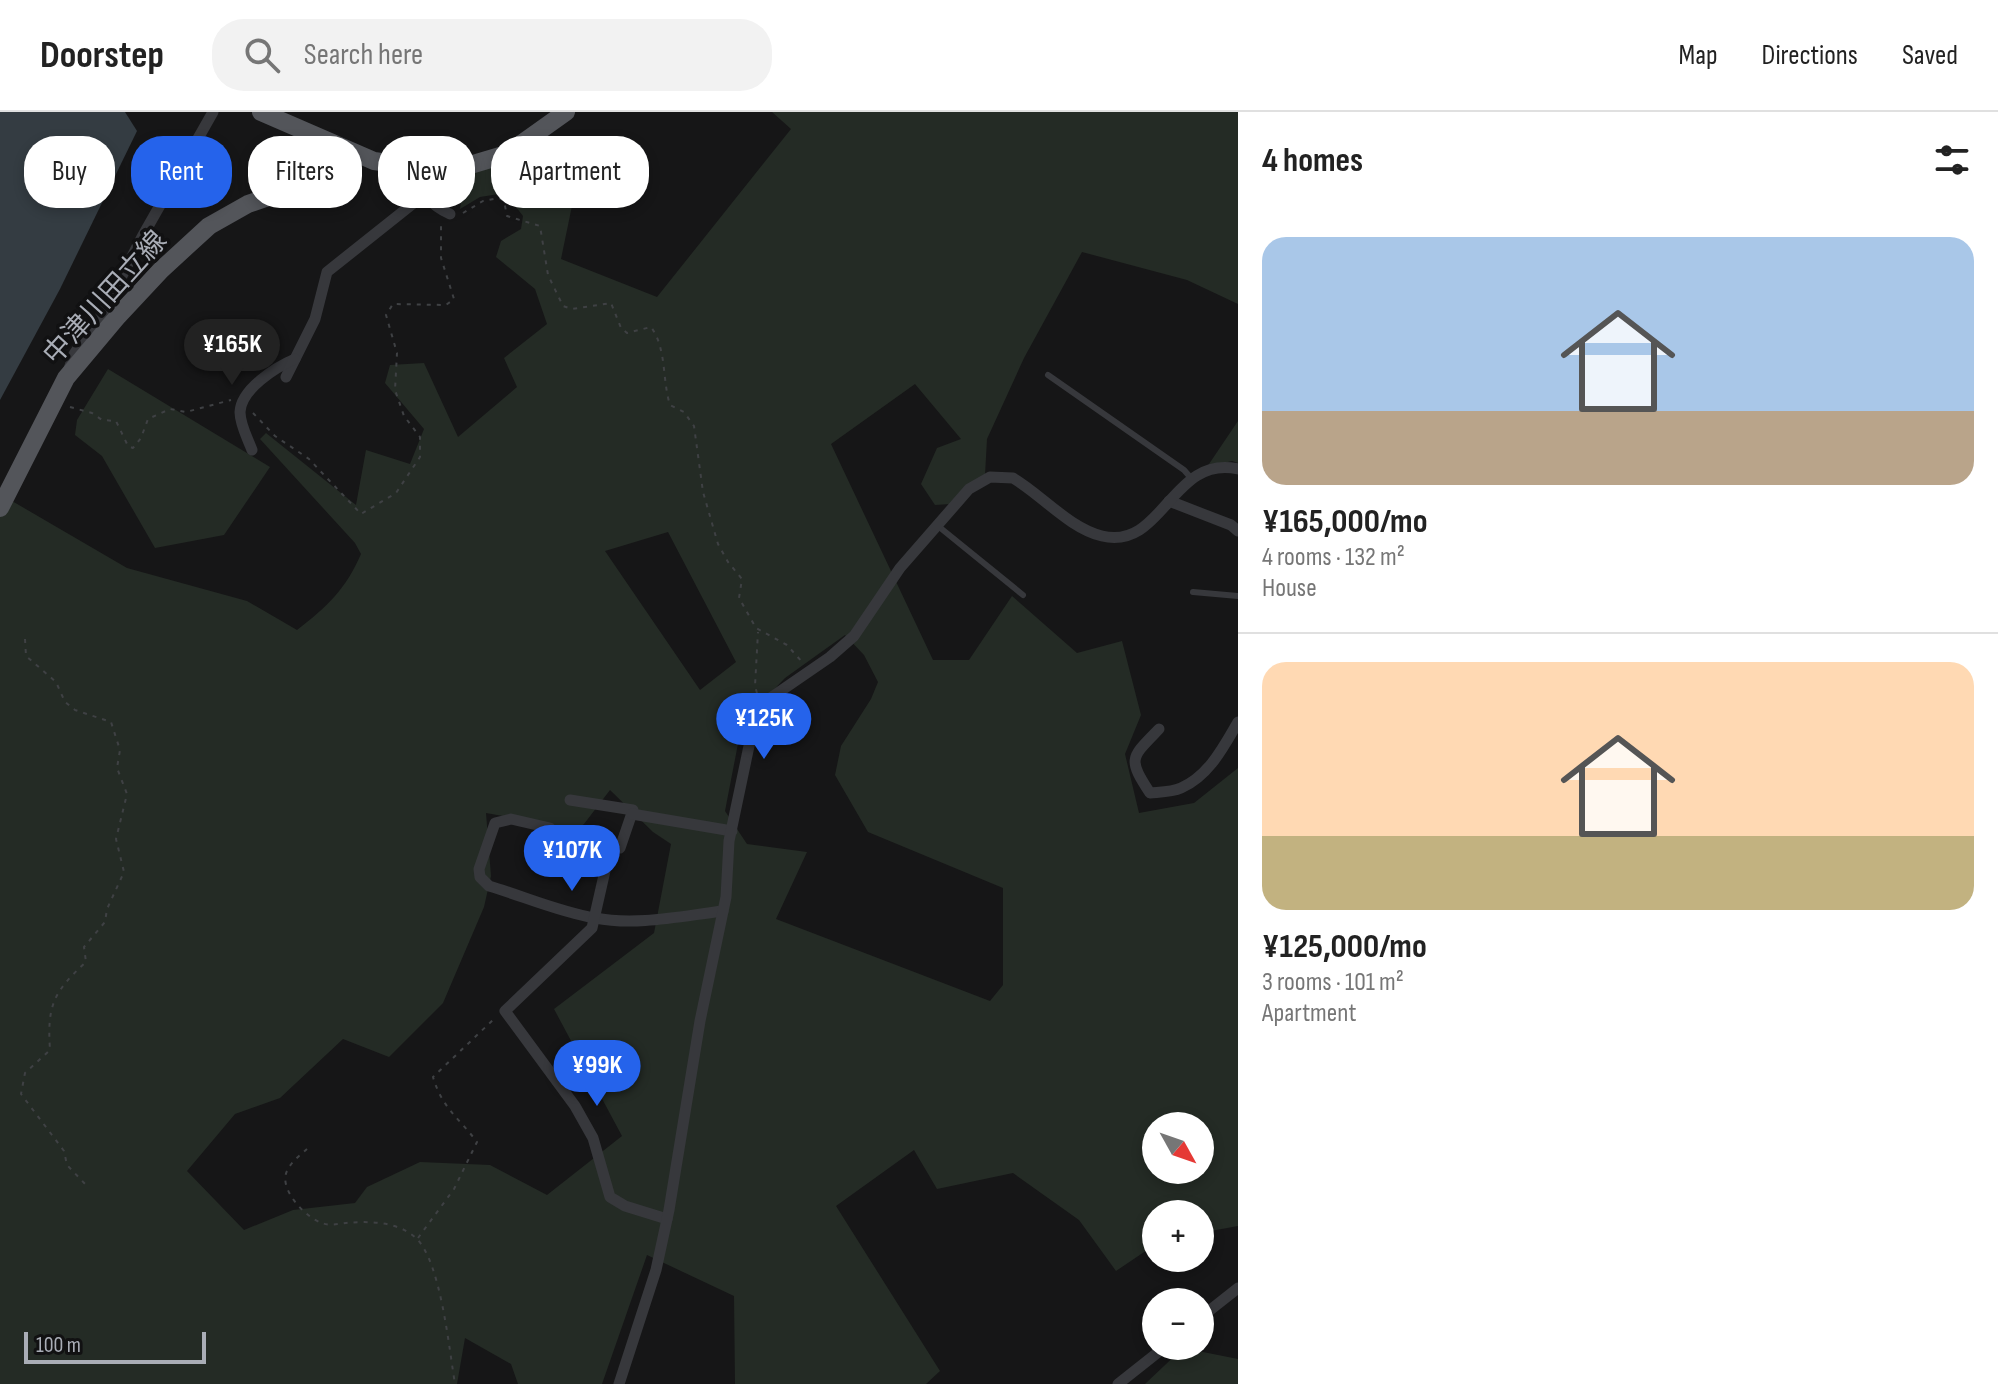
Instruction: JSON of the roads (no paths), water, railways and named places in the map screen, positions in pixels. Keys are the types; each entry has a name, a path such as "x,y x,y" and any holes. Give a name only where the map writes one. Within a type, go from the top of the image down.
{"main road":[{"path":"261,112 316,136"},
{"path":"475,164 507,154 566,112"},
{"name":"中津川田立線","path":"0,508 66,378 112,311 209,226 248,204"}],"street":[{"path":"112,311 142,237 213,112"},
{"path":"286,377 315,319 327,272 407,208"},
{"path":"441,208 447,213"},
{"path":"252,450 241,422 240,410 245,399 264,378 296,359"},
{"path":"619,1384 656,1270 667,1219 700,1021 723,911 732,831 749,746 761,710 767,702 854,636 900,568 978,482 1001,476 1013,478 1086,530 1111,537 1125,537 1149,524 1191,478 1208,470 1238,469"},
{"path":"1169,501 1231,525 1238,531"},
{"path":"1159,729 1135,758 1134,766 1150,793 1181,788 1201,774 1220,754 1238,722"},
{"path":"570,800 633,810 620,848"},
{"path":"632,814 732,831"},
{"path":"550,828 511,819 495,823 479,869 480,877 489,886 595,918 655,920 723,911"},
{"path":"607,862 592,928 505,1011 575,1106 593,1138 610,1197 625,1206 667,1219"},
{"path":"1214,1307 1238,1288"},
{"path":"1118,1384 1148,1360"}],"lane":[{"path":"1048,375 1184,470 1191,478"},
{"path":"938,526 1023,595"},
{"path":"1193,592 1238,596"}]}
